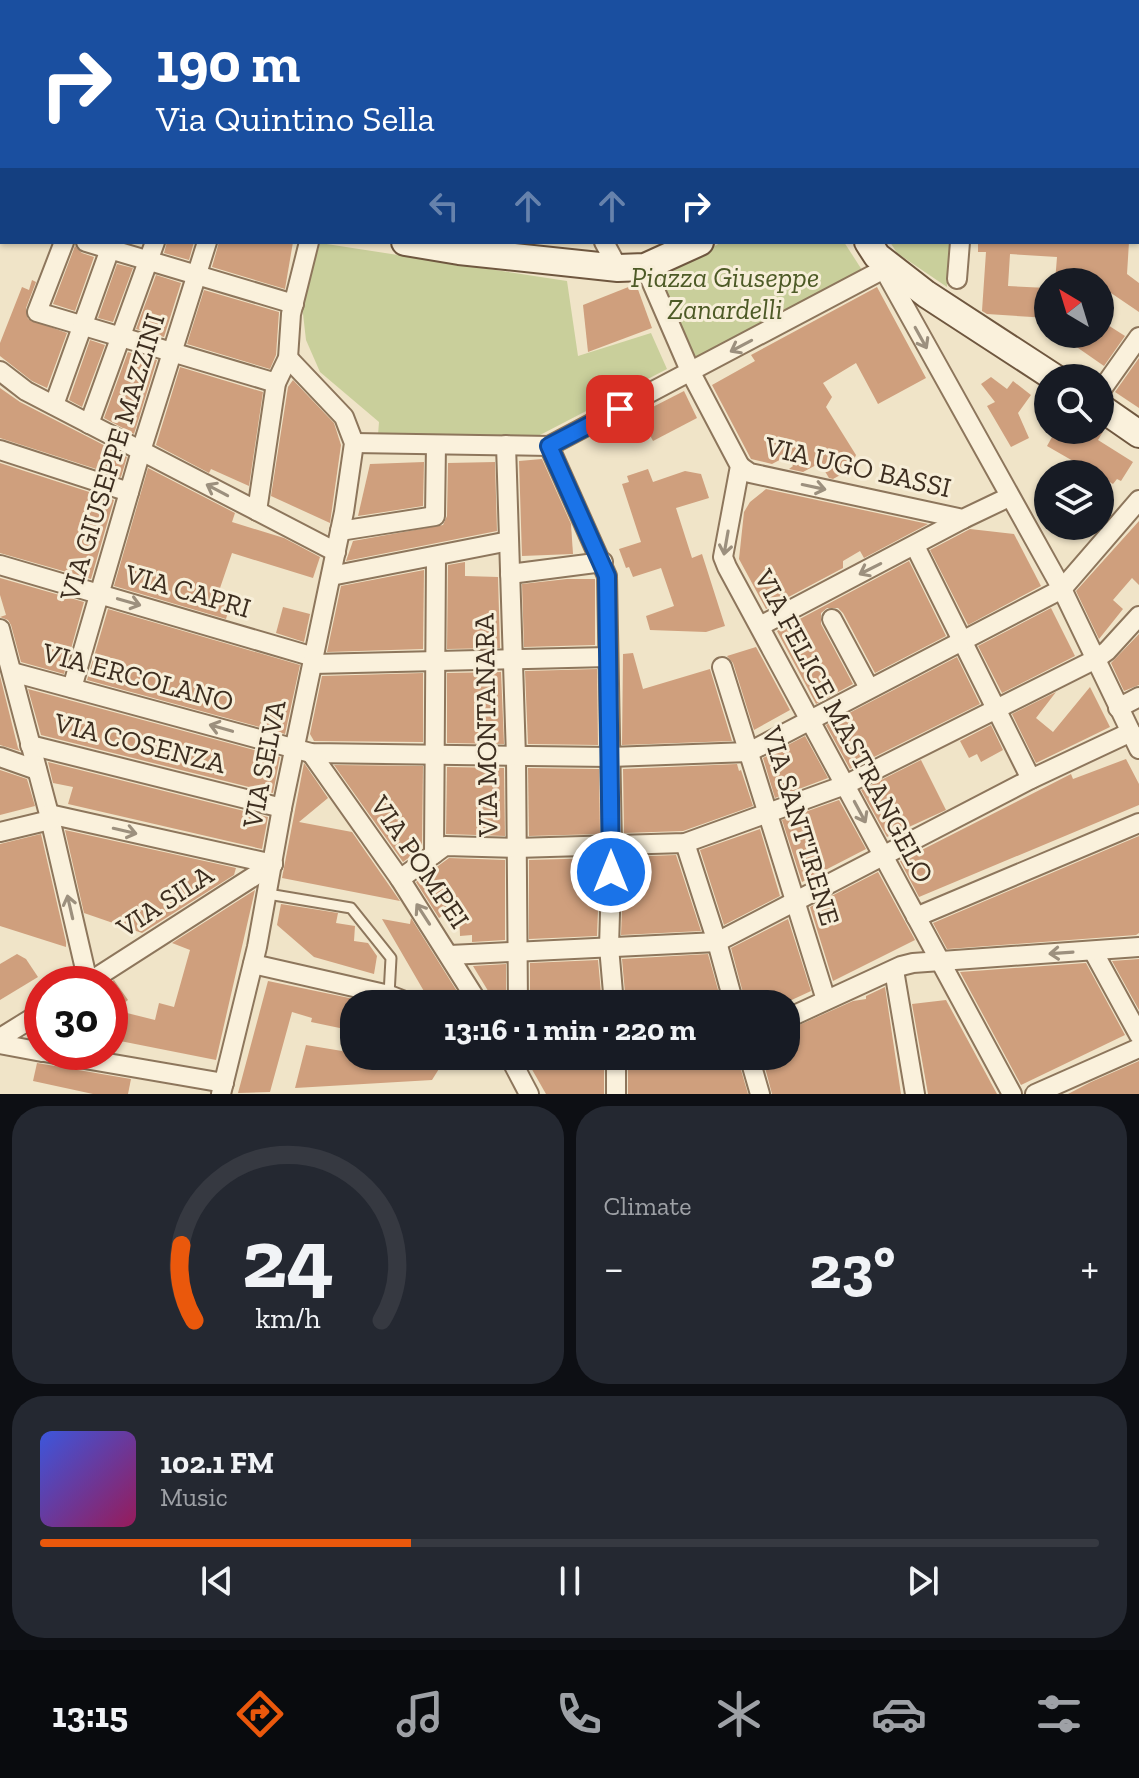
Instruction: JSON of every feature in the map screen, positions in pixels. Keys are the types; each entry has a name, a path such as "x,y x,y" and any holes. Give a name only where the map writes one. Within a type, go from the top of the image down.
{"street":[{"path":"63,244 37,312 276,383"},
{"path":"93,244 294,304"},
{"path":"89,424 154,244"},
{"name":"VIA GIUSEPPE MAZZINI","path":"72,688 141,451 206,244"},
{"path":"257,511 276,383 288,358 291,314 309,244"},
{"path":"432,244 618,268 645,267 693,244"},
{"path":"605,244 618,268"},
{"path":"957,279 960,244"},
{"path":"54,405 110,249"},
{"path":"288,358 344,417 354,443 549,446 691,373 876,256"},
{"path":"876,256 926,294 1034,364"},
{"path":"450,955 717,942 1031,779 1135,740 1062,589 876,256"},
{"path":"645,267 691,373 740,466"},
{"path":"1114,372 1139,337"},
{"path":"0,371 26,391 336,552"},
{"path":"1114,417 1139,434"},
{"name":"VIA SELVA","path":"222,1089 268,894 282,808 303,751 314,660 354,443"},
{"path":"340,531 435,516 436,445"},
{"name":"VIA MONTANARA","path":"506,445 516,757 518,990"},
{"path":"549,446 607,576 612,846 609,947 613,990"},
{"path":"0,450 129,492"},
{"name":"VIA UGO BASSI","path":"740,466 750,473 963,519 1009,497"},
{"name":"VIA FELICE MASTRANGELO","path":"740,466 723,557 1012,1094"},
{"path":"749,752 1062,589 1139,500"},
{"path":"760,626 963,519"},
{"path":"331,576 509,541"},
{"path":"915,546 1031,779"},
{"path":"434,854 436,556"},
{"path":"510,574 603,562"},
{"name":"VIA CAPRI","path":"0,565 314,660 608,657"},
{"path":"400,879 445,846 516,848 685,843 845,785 1096,659 1139,616"},
{"path":"832,619 869,688"},
{"path":"1,636 49,817 83,966"},
{"name":"VIA SANT'IRENE","path":"722,667 826,1000"},
{"name":"VIA ERCOLANO","path":"12,672 303,751 516,757 749,752"},
{"path":"1118,708 1139,697"},
{"name":"VIA COSENZA","path":"30,745 282,808"},
{"name":"VIA POMPEI","path":"303,751 400,879 471,990"},
{"path":"0,757 37,770"},
{"path":"0,832 49,817 273,864"},
{"path":"916,917 1139,823"},
{"path":"685,843 730,990"},
{"name":"VIA SILA","path":"114,966 273,864"},
{"path":"800,1012 913,963 1139,947"},
{"path":"1093,951 1139,1035"},
{"path":"253,964 367,990"},
{"path":"894,970 915,1094"},
{"path":"0,1041 24,1024"},
{"path":"0,1041 24,1047"},
{"path":"1035,1094 1139,1048"},
{"path":"128,1070 222,1089"},
{"path":"516,1070 529,1094"},
{"path":"616,1070 616,1094"},
{"path":"753,1070 760,1094"}],"lane":[{"path":"268,894 351,908 391,958 389,990"}],"green space":[{"path":"320,244 567,281 578,356 651,333 667,369 540,435 378,435 379,422 320,372 306,340 302,305"},
{"name":"Piazza Giuseppe Zanardelli","path":"718,244 845,244 862,270 698,362 659,277"},
{"name":"Piazza Giuseppe Zanardelli","path":"891,244 950,244 947,287 897,253"}],"building":[{"path":"166,244 193,244 189,260 164,253"},
{"path":"218,244 293,244 285,289 212,267"},
{"path":"978,244 1129,244 1127,274 1139,283 1139,312 1114,295 1114,268 1056,268 1057,257 1010,254 1008,286 1034,287 1034,317 987,314 982,311 986,252 978,252"},
{"path":"75,246 82,253 94,257 75,311 53,304"},
{"path":"117,264 133,268 113,322 98,318"},
{"path":"156,275 181,283 164,337 136,329"},
{"path":"32,280 36,282 26,308 28,319 67,333 47,388 32,381 0,356 0,343 22,287 29,290"},
{"path":"636,284 652,328 588,352 583,305"},
{"path":"877,287 926,378 878,404 856,363 823,383 832,397 826,407 856,455 853,462 855,467 833,479 829,478 820,463 803,472 789,469 793,466 787,456 772,464 751,459 712,385 755,361 751,355"},
{"path":"204,290 279,312 276,355 270,369 187,344"},
{"path":"1114,329 1125,336 1105,364 1078,348 1114,348"},
{"path":"90,340 105,345 82,407 69,400"},
{"path":"128,352 157,360 134,434 104,418"},
{"path":"1139,358 1139,408 1115,392"},
{"path":"180,367 263,392 249,486 211,469 209,473 156,445"},
{"path":"991,377 1007,389 1013,381 1031,395 1018,413 1029,438 1011,447 987,406 995,402 981,384"},
{"path":"293,380 334,423 341,445 330,523 271,496 288,387"},
{"path":"0,388 20,402 127,457 121,477 0,438"},
{"path":"684,391 697,418 653,441 639,414"},
{"path":"1104,444 1133,462 1121,481 1117,479 1114,483 1114,460 1071,460 1047,446"},
{"path":"542,459 571,524 573,554 522,556 519,461"},
{"path":"424,462 423,506 358,516 370,464"},
{"path":"495,462 497,531 346,561 353,541 443,525 447,516 448,463"},
{"path":"0,463 114,500 91,579 0,553"},
{"path":"148,468 235,513 232,522 284,538 320,557 313,578 232,553 219,591 233,595 226,619 114,586"},
{"path":"648,469 653,482 685,471 701,474 709,498 676,508 692,558 702,554 725,626 706,632 650,630 646,616 674,606 661,568 633,577 619,549 641,542 622,484 629,482 627,476"},
{"path":"766,489 928,524 864,558 860,551 843,561 843,568 766,609 739,559 744,512 750,502"},
{"path":"1139,521 1139,585 1132,578 1113,600 1123,609 1099,639 1076,591"},
{"path":"970,529 1014,534 1041,586 968,625 930,550"},
{"path":"909,561 946,636 875,673 843,613 838,608 827,608 821,613 821,624 853,684 816,704 777,631"},
{"path":"465,562 465,576 498,577 500,648 447,649 448,565"},
{"path":"424,570 423,649 327,652 341,586"},
{"path":"0,578 84,602 64,674 21,662 11,625 0,617 6,615 0,595"},
{"path":"595,579 595,645 524,647 522,584"},
{"path":"283,607 310,614 304,642 276,633"},
{"path":"1051,608 1075,656 1002,693 978,646"},
{"path":"108,609 300,665 285,734 87,680"},
{"path":"1139,634 1139,685 1124,691 1111,663"},
{"path":"756,647 790,710 754,730 733,663 727,656"},
{"path":"633,653 643,689 710,669 732,741 622,745 623,654"},
{"path":"957,657 980,704 850,769 826,725"},
{"path":"597,669 598,745 528,744 525,671"},
{"path":"501,672 504,744 447,743 447,673"},
{"path":"423,673 423,742 314,741 310,734 322,676"},
{"path":"0,676 18,748 20,751 0,745"},
{"path":"1090,687 1110,727 1036,763 1012,714 1056,692 1036,718 1053,732"},
{"path":"28,689 280,757 273,793 41,735"},
{"path":"991,725 1003,750 981,762 977,754 969,758 960,741"},
{"path":"805,736 828,778 775,798 763,758"},
{"path":"1126,759 1139,784 1139,805 919,897 900,861 1071,774 1073,779"},
{"path":"921,760 946,810 887,837 861,790"},
{"path":"48,762 268,817 262,849 68,804 73,787 53,783"},
{"path":"304,763 328,798 299,822 352,832 400,901 282,878"},
{"path":"737,764 753,806 683,831 624,833 623,769"},
{"path":"334,765 423,766 422,848 403,862"},
{"path":"447,767 504,768 505,836 446,834"},
{"path":"528,768 599,769 600,834 529,836"},
{"path":"0,770 27,779 35,806 0,815"},
{"path":"839,800 866,849 802,882 782,820"},
{"path":"760,829 780,896 724,925 700,850"},
{"path":"65,830 236,868 234,875 142,933 84,913"},
{"path":"41,834 66,947 0,926 0,844"},
{"path":"1139,836 1139,933 1136,935 947,949 933,923"},
{"path":"676,855 701,931 621,935 624,857"},
{"path":"449,858 505,860 505,940 472,942 472,935 460,936 459,904 439,918 416,882"},
{"path":"600,858 597,936 529,939 529,860"},
{"path":"878,872 915,940 833,981 810,907"},
{"path":"255,890 216,1060 128,1043 128,1013 155,1020 159,1003 174,1007 190,950 172,943"},
{"path":"281,904 338,913 336,923 355,926 354,941 368,943 377,956 374,974 314,957 277,925"},
{"path":"411,918 456,990 423,990 382,919 410,924"},
{"path":"788,919 811,991 800,996 800,990 742,990 731,948"},
{"path":"17,954 31,966 24,966 24,985 0,1000 0,964"},
{"path":"708,954 718,990 625,990 622,959"},
{"path":"1139,959 1139,1010 1112,961"},
{"path":"598,960 601,990 530,990 530,963"},
{"path":"1086,963 1125,1035 1021,1085 960,972"},
{"path":"506,964 506,990 488,990 473,966"},
{"path":"268,981 340,996 340,1028 311,1022 312,1018 292,1012 270,1092 238,1093"},
{"path":"885,987 901,1094 772,1094 766,1070 800,1070 800,1025 853,1001 866,999 866,996"},
{"path":"946,1000 997,1094 928,1094 912,1004"},
{"path":"306,1045 340,1051 340,1070 438,1070 432,1080 295,1088"},
{"path":"1139,1061 1139,1094 1068,1094 1091,1082"},
{"path":"35,1070 78,1070 131,1079 128,1094 93,1094 33,1081"},
{"path":"532,1070 604,1070 604,1094 546,1094"},
{"path":"628,1070 741,1070 748,1094 628,1094"}],"route":[{"path":"611,872 607,576 549,446 620,409"}]}
